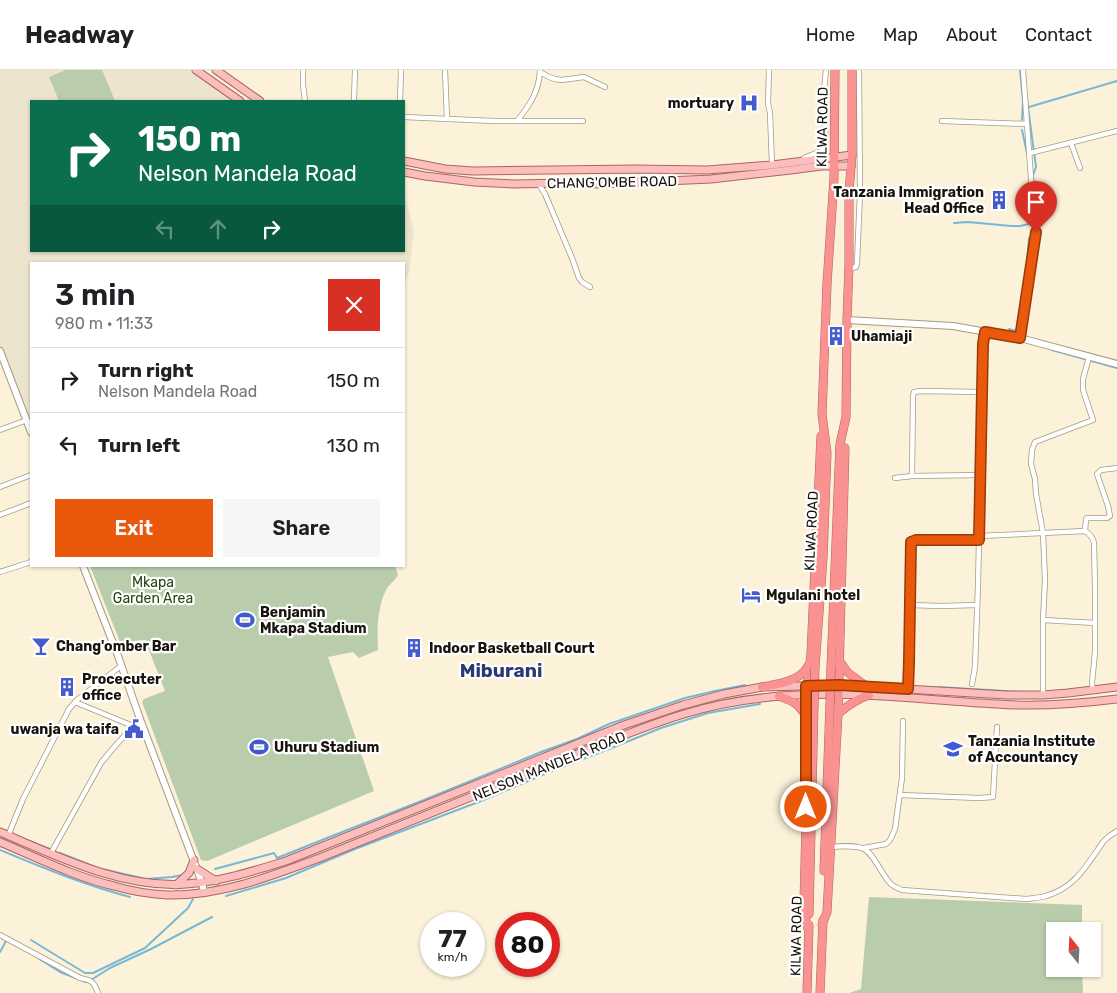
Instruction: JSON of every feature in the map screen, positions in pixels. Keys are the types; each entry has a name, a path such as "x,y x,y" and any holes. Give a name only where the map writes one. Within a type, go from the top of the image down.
{"highway":[{"name":"KILWA ROAD","path":"807,993 815,667 823,558 827,453 822,414 827,284 835,157 835,70"},
{"name":"KILWA ROAD","path":"820,993 840,444 846,417 846,320 852,155 852,70"},
{"path":"808,929 804,902 806,690 811,658 822,414"},
{"path":"822,924 827,912 839,694 846,417"},
{"path":"762,687 793,679 803,674 811,658"},
{"path":"839,660 847,672 866,686"},
{"path":"838,714 857,699 870,695"},
{"path":"778,696 800,706 806,716"}],"main road":[{"path":"196,70 239,100"},
{"path":"216,70 259,100"},
{"path":"816,159 825,155 835,143"},
{"name":"CHANG'OMBE ROAD","path":"405,161 445,169 472,171 707,170 772,166 852,155"},
{"path":"820,166 830,171 834,178"},
{"name":"CHANG'OMBE ROAD","path":"405,172 474,182 600,184 711,179 820,166 851,166"},
{"name":"NELSON MANDELA ROAD","path":"0,842 52,865 113,886 144,893 166,895 204,892 256,881 322,858 627,734 686,713 726,703 839,685 1043,695 1117,687"},
{"name":"NELSON MANDELA ROAD","path":"0,832 109,875 150,883 176,885 202,883 216,881 286,861 582,741 660,712 700,700 762,687 1007,705 1073,704 1117,699"},
{"path":"176,885 189,873 194,860"},
{"path":"197,869 216,881"}],"street":[{"path":"303,70 305,100"},
{"path":"355,70 355,100"},
{"path":"400,70 400,100"},
{"path":"445,70 447,119"},
{"path":"769,70 768,103 772,166"},
{"path":"796,162 821,151 826,141 823,99 826,70"},
{"path":"849,270 856,267 857,262 860,193 859,70"},
{"path":"1020,338 1036,232 1023,70"},
{"path":"517,121 536,94 540,81 540,71"},
{"path":"540,71 549,77 562,80 584,77 606,87"},
{"path":"405,117 583,121"},
{"path":"942,121 1027,124"},
{"path":"1030,153 1117,131"},
{"path":"1071,143 1080,168"},
{"path":"538,183 545,194 572,258 579,280 590,287"},
{"path":"846,320 953,326 1020,338 1117,364"},
{"path":"972,684 975,667 983,344 985,332"},
{"path":"0,351 2,362 30,429"},
{"path":"1043,695 1045,580 1043,533 1032,464 1032,450 1035,442 1093,420 1083,390 1083,379 1089,357"},
{"path":"912,476 914,392 983,392"},
{"path":"0,430 27,420"},
{"path":"1085,531 1087,518 1108,518 1110,516 1097,474 1101,470 1117,468"},
{"path":"0,487 30,475"},
{"path":"895,478 980,475"},
{"path":"0,515 30,502"},
{"path":"908,689 911,542 916,540 1085,531 1093,538 1094,543 1095,652 1093,691"},
{"path":"0,572 30,562"},
{"path":"83,567 194,860 204,892"},
{"path":"910,605 977,605"},
{"path":"1043,620 1095,622"},
{"path":"8,836 23,799 68,709 121,666"},
{"path":"75,702 133,726"},
{"path":"52,853 101,763 140,719"},
{"path":"830,847 864,848 886,844 890,840 895,828 900,794 903,765 903,721"},
{"path":"900,794 993,797 997,727"},
{"path":"864,848 892,885 902,890 1026,899 1045,896 1061,890 1076,879 1103,842 1117,831"},
{"path":"0,935 80,978 88,979 93,983 98,993"}],"shaded area":[{"path":"0,70 193,70 204,80 234,100 30,100 30,252 405,252 405,194 414,232 409,272 405,282 405,262 30,262 30,422 0,346"}],"green space":[{"path":"66,70 102,70 115,100 59,100 49,77"},
{"name":"Mkapa Garden Area","path":"90,567 395,567 398,575 386,590 379,612 378,650 359,658 353,652 328,657 374,791 207,861 201,860 142,702 144,699 165,691 145,640 120,642"},
{"path":"869,897 1082,905 1082,922 1046,922 1046,978 1082,978 1083,993 849,993 861,989"}],"waterway":[{"path":"1020,70 1023,101 1022,120"},
{"path":"1029,107 1117,81"},
{"path":"1027,100 1036,167 1033,175 1036,222"},
{"path":"1022,130 1027,153"},
{"path":"954,223 968,222 1011,226 1029,224 1031,205"},
{"path":"1025,289 1029,238"},
{"path":"1031,292 1032,268"},
{"path":"1009,329 1016,331 1023,304"},
{"path":"1052,350 1117,368"},
{"path":"215,869 274,853 277,858 577,739 609,724 685,698 745,685"},
{"path":"938,687 1021,692"},
{"path":"226,896 286,878 661,728 708,713 760,704"},
{"path":"17,836 50,849"},
{"path":"0,850 80,882 130,897"},
{"path":"60,853 95,867"},
{"path":"102,869 146,879 183,875"},
{"path":"31,940 85,973 93,973 145,948 188,908 193,899"},
{"path":"91,980 110,968 212,917"},
{"path":"0,952 6,941"},
{"path":"38,958 60,972 87,982"}],"place":[{"name":"mortuary","path":"749,103"},
{"name":"Tanzania Immigration Head Office","path":"999,200"},
{"name":"Uhamiaji","path":"836,336"},
{"name":"Mgulani hotel","path":"751,595"},
{"name":"Benjamin Mkapa Stadium","path":"245,620"},
{"name":"Chang'omber Bar","path":"41,646"},
{"name":"Indoor Basketball Court","path":"414,648"},
{"name":"Procecuter office","path":"67,687"},
{"name":"uwanja wa taifa","path":"134,729"},
{"name":"Uhuru Stadium","path":"259,747"},
{"name":"Tanzania Institute of Accountancy","path":"953,749"}],"district":[{"name":"Miburani","path":"501,670"}],"route":[{"path":"806,807 806,686 839,685 908,689 911,542 916,540 979,540 983,344 985,332 1020,338 1036,232"}]}
